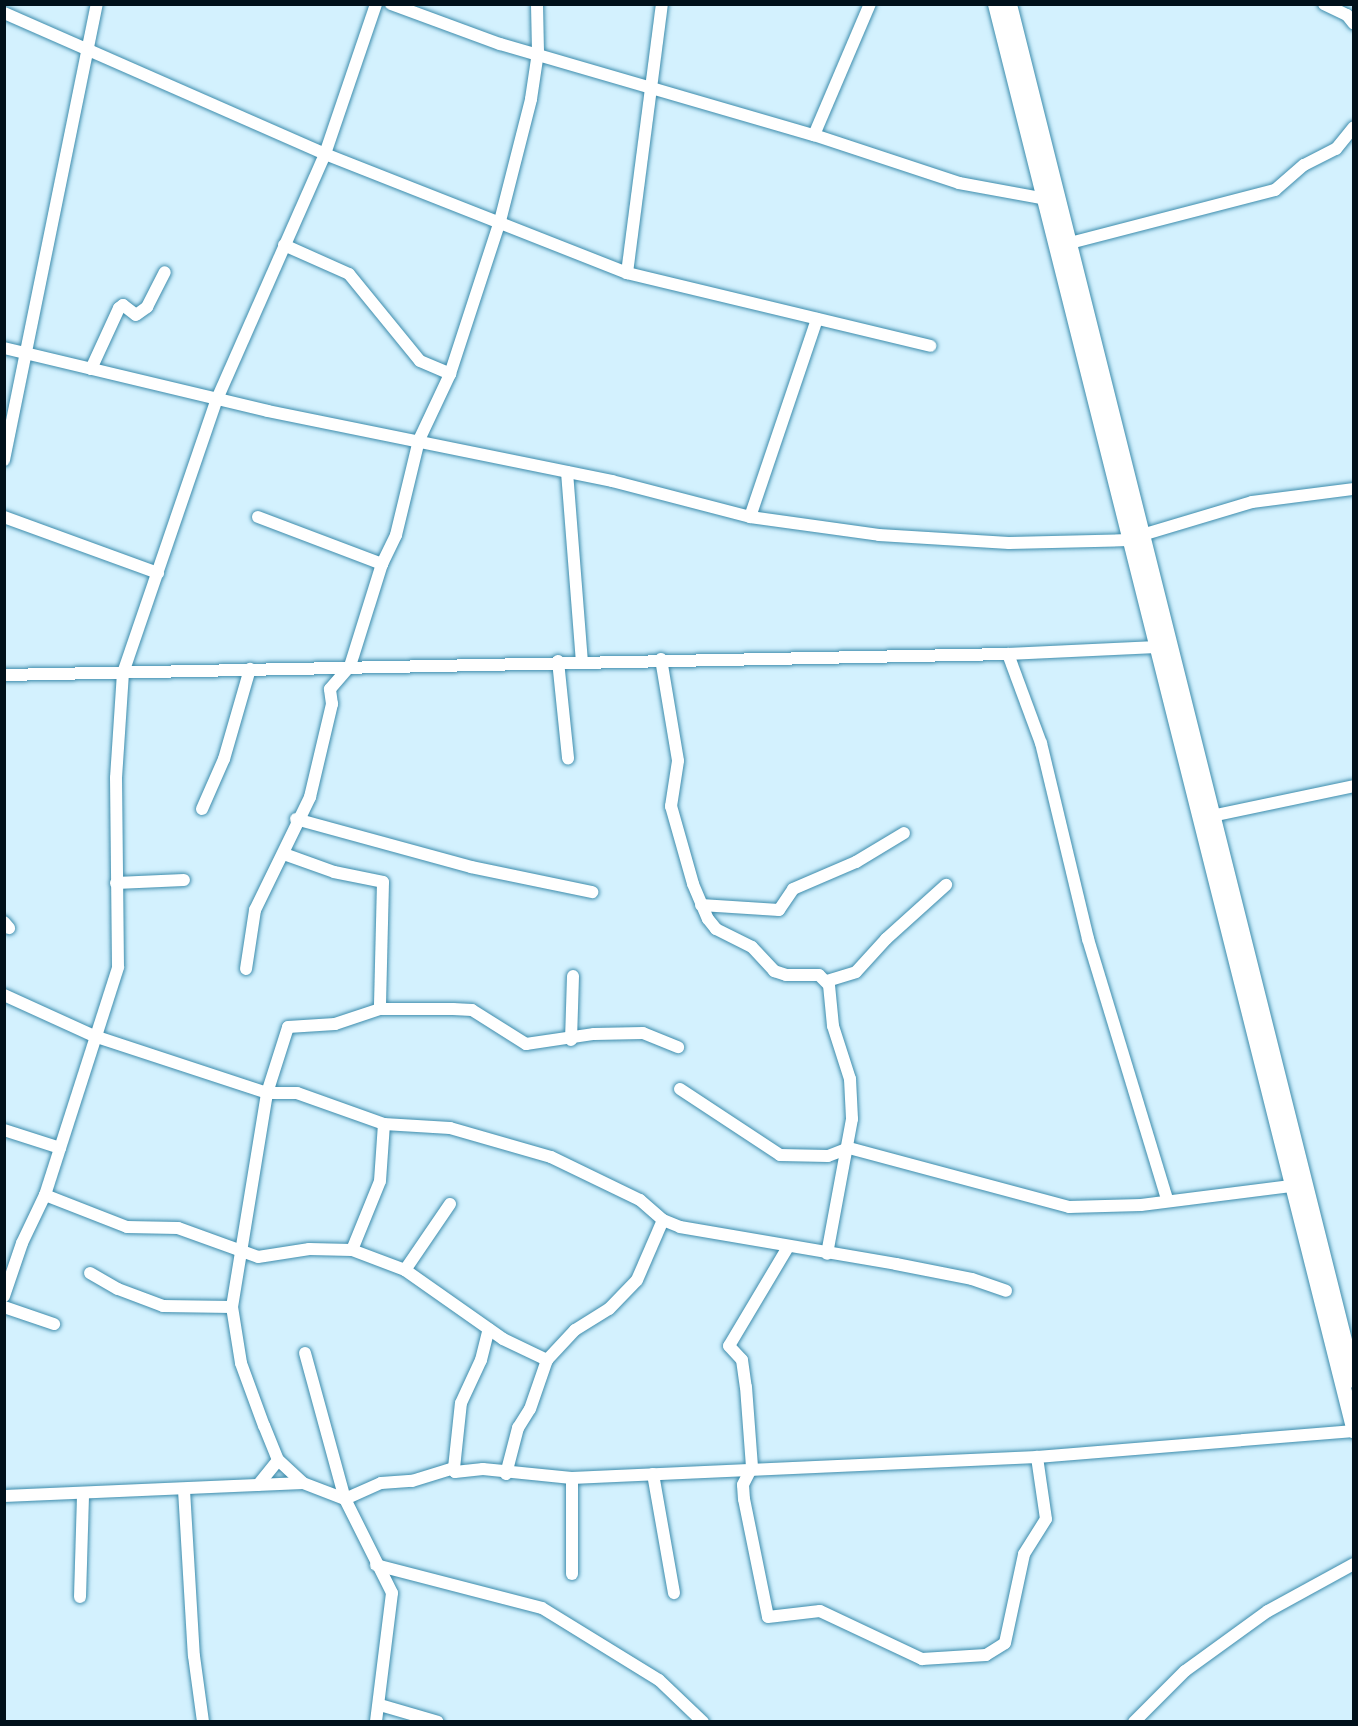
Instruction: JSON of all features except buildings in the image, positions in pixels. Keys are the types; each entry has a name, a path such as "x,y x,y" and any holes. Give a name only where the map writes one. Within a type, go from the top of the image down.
{"street":[{"path":"4,460 28,354 97,4"},
{"path":"4,1296 22,1243 45,1195 94,1036 118,967 116,778 123,674 217,399 251,331 284,245 326,154 375,4"},
{"path":"390,4 500,44 538,52 814,135 960,183 1046,199"},
{"path":"246,969 255,910 284,854 296,819 309,797 323,750 332,704 330,689 350,666 382,564 396,535 419,440 450,374 500,221 531,99 538,52 537,4"},
{"path":"627,273 662,4"},
{"path":"814,135 870,4"},
{"path":"1324,4 1347,15 1353,24"},
{"path":"1007,5 1046,199 1122,478"},
{"path":"1007,5 1070,243 1135,537 1155,647 1291,1186 1340,1346 1353,1380"},
{"path":"4,13 326,154 627,273 930,346"},
{"path":"1070,243 1275,190 1304,165 1336,148 1353,127"},
{"path":"284,245 349,274 420,361 450,374"},
{"path":"91,369 118,308 123,305 136,315 147,307 165,272"},
{"path":"750,517 817,319"},
{"path":"4,348 217,399 567,472 750,517 891,536 1009,543 1135,537 1252,502 1353,489"},
{"path":"567,472 582,661"},
{"path":"258,516 382,564"},
{"path":"4,517 158,573"},
{"path":"489,1329 481,1359 461,1403 455,1472 483,1469 506,1474 572,1478 752,1467 1037,1457 1353,1431 1340,1346 1212,816 1135,537"},
{"path":"4,675 123,674 558,661 1008,654 1155,647"},
{"path":"1008,654 1041,742 1091,950 1167,1199"},
{"path":"662,659 678,761 671,806 701,905 716,929 752,946 774,971 786,975 819,975 827,981 833,1026 850,1079 849,1148 827,1254"},
{"path":"558,661 568,758"},
{"path":"202,809 224,759 250,669"},
{"path":"1212,816 1353,786"},
{"path":"296,819 471,867 592,892"},
{"path":"701,905 782,909 794,889 856,862 904,833"},
{"path":"284,854 334,872 383,882 380,1009"},
{"path":"116,883 184,880"},
{"path":"827,981 856,972 886,939 946,885"},
{"path":"571,1040 573,976"},
{"path":"4,995 94,1036 267,1093 297,1093 384,1124 450,1128 550,1157 640,1200 663,1220 680,1227 961,1277 1006,1291"},
{"path":"454,1468 411,1481 381,1483 345,1499 303,1483 278,1460 241,1363 232,1307 240,1249 267,1093 288,1027 335,1024 380,1009 472,1010 526,1044 571,1040 594,1034 643,1033 678,1047"},
{"path":"680,1089 780,1155 793,1158 828,1156 849,1148 1069,1207 1141,1205 1167,1199 1291,1186"},
{"path":"352,1250 380,1181 384,1124"},
{"path":"4,1130 60,1148"},
{"path":"45,1195 126,1227 178,1228 270,1258 309,1249 352,1250 405,1270 489,1329 547,1360"},
{"path":"405,1270 450,1204"},
{"path":"506,1474 518,1428 530,1409 547,1360 575,1330 609,1309 637,1280 663,1220"},
{"path":"788,1247 729,1346 742,1360 752,1467 743,1485 744,1499 768,1617 820,1611 911,1656 930,1660 986,1655 1005,1644 1024,1554 1046,1519 1037,1457"},
{"path":"90,1273 118,1289 163,1306 232,1307"},
{"path":"4,1307 54,1324"},
{"path":"305,1353 345,1499 392,1593 393,1605 376,1722"},
{"path":"258,1485 278,1460"},
{"path":"653,1474 674,1593"},
{"path":"572,1478 572,1574"},
{"path":"4,1496 184,1490 303,1483"},
{"path":"184,1490 194,1656 203,1722"},
{"path":"80,1597 83,1494"},
{"path":"1134,1722 1185,1671 1251,1623 1302,1590 1353,1564"},
{"path":"376,1565 542,1608 659,1680 703,1722"},
{"path":"380,1705 438,1722"}]}
